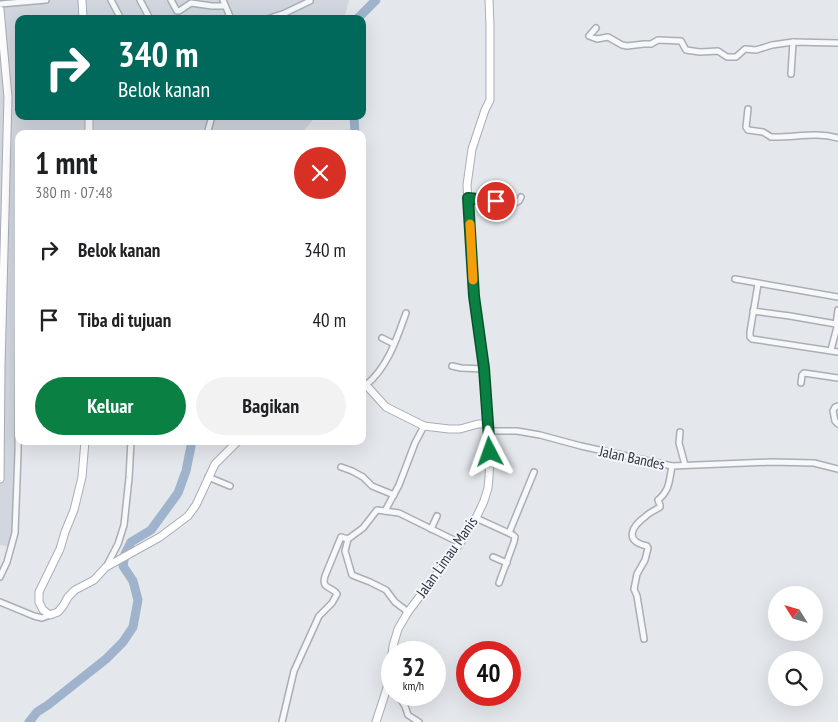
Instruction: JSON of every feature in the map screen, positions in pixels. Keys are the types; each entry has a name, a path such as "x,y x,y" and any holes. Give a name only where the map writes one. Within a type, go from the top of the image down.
{"street":[{"path":"0,4 46,0"},
{"path":"82,0 83,15"},
{"path":"111,0 119,15"},
{"path":"140,0 148,15"},
{"path":"171,0 177,11 191,3 212,6 224,3 229,15"},
{"name":"Jalan Limau Manis","path":"395,641 408,612 460,543 476,518 488,488 490,452 484,368 474,296 467,185 472,149 490,100 489,0"},
{"path":"277,15 310,1"},
{"path":"0,10 8,97 0,479"},
{"path":"596,28 589,36 597,40 608,37 627,46 651,44 658,40 681,41 686,50 700,52 719,51 728,57 737,56 745,49 756,50 772,45 793,42 838,43"},
{"path":"791,74 793,42"},
{"path":"748,109 746,127 748,130 763,132 770,137 818,134 838,138"},
{"path":"468,198 517,202 520,197"},
{"path":"735,279 838,297"},
{"path":"758,284 750,336 752,339 838,352"},
{"path":"832,350 837,327 838,310"},
{"path":"753,311 836,324"},
{"path":"406,313 394,344 382,367 367,387 386,407 424,426 460,429 478,424 488,427"},
{"path":"382,338 394,344"},
{"path":"452,366 484,368"},
{"path":"801,383 804,373 838,378"},
{"path":"838,406 833,411 835,421 838,424"},
{"path":"386,510 424,426"},
{"name":"Jalan Bandes","path":"488,427 540,435 672,466 772,462 814,464 838,469"},
{"path":"680,432 679,443 685,465"},
{"path":"0,577 7,562 15,533 18,445"},
{"path":"50,615 43,610 39,602 39,592 60,549 74,510 82,477 85,445"},
{"path":"109,566 124,526 130,478 131,445"},
{"path":"0,602 42,618 58,612 75,590 94,580 109,566 160,537 188,516 196,505 215,464 234,445"},
{"path":"644,639 637,596 634,589 637,574 645,560 648,548 647,546 637,544 632,534 633,529 640,521 660,507 658,500 666,492 672,466"},
{"path":"341,467 352,470 363,476 372,486 394,495"},
{"path":"509,533 534,472"},
{"path":"208,477 230,486"},
{"path":"408,612 395,602 386,590 352,575 345,551 348,539 364,528 377,510 386,510 399,513 460,543"},
{"path":"431,529 437,516"},
{"path":"476,518 513,535 515,539 499,583"},
{"path":"282,722 294,672 319,616 332,603 337,594 324,584 325,576 341,537 348,539"},
{"path":"493,557 507,563"},
{"name":"Jalan Limau Manis","path":"376,722 383,706"},
{"path":"405,706 408,715 419,722"}],"shaded area":[{"path":"0,0 349,0 345,15 15,15 15,120 313,120 304,130 15,130 15,445 18,445 18,484 15,548 0,545"}],"waterway":[{"path":"361,15 376,0"},
{"path":"354,120 355,130"},
{"path":"29,722 37,712 106,659 123,642 133,627 138,600 133,581 123,566 125,554 131,542 151,530 178,493 186,471 191,445"}],"slow traffic":[{"path":"470,224 473,280"}],"route":[{"path":"490,452 486,385 474,296 468,198 496,201"}]}
